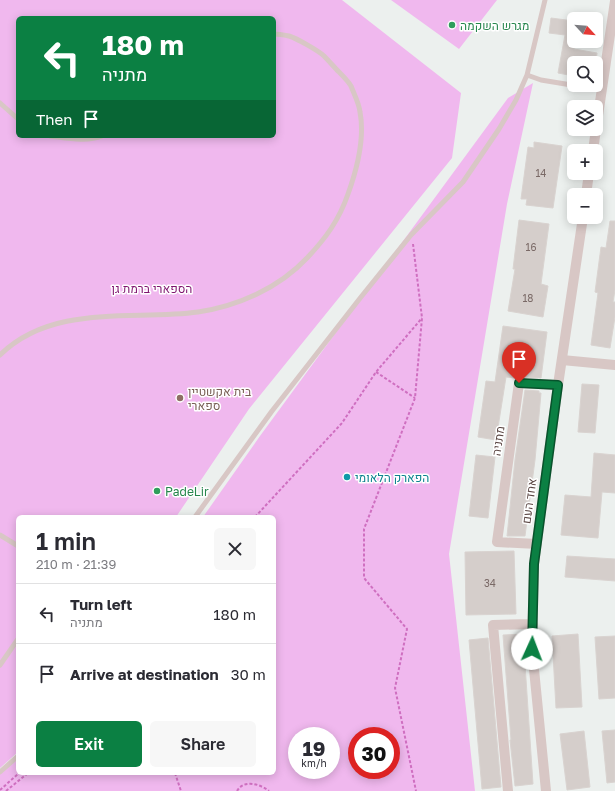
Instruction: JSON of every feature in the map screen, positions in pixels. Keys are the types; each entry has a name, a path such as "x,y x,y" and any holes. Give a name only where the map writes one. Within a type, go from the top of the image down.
{"street":[{"path":"603,84 613,26 615,1"},
{"name":"אחד העם","path":"546,791 532,649 534,564 558,385 582,224"},
{"path":"562,360 615,365"},
{"name":"מתניה","path":"537,544 497,542 519,383 558,385"},
{"path":"508,791 493,625 533,624"}],"lane":[{"path":"196,515 272,411 361,297 411,235 462,182 499,129 516,100 527,75 545,0"},
{"path":"0,356 5,350 30,334 47,327 72,320 94,317 141,316 198,312 243,300 284,279 321,244 342,212 352,183 362,131 360,111 350,84 323,55 290,36 276,34"},
{"path":"527,75 541,80 567,84"},
{"path":"0,103 16,117"},
{"path":"70,138 96,138"},
{"path":"0,535 16,545"},
{"path":"0,665 16,642"},
{"path":"0,772 16,758"}],"path":[{"path":"411,235 422,318 415,398 364,529 364,578 407,630 395,688 416,791"},
{"path":"257,515 342,423 376,372 422,318"},
{"path":"376,372 415,398"},
{"path":"0,790 17,775"},
{"path":"6,791 26,775"},
{"path":"176,775 182,791"},
{"path":"237,791 239,788 252,783 269,791"}],"green space":[{"name":"הספארי ברמת גן","path":"0,0 342,0 461,93 452,158 249,409 177,515 16,515 16,754 0,768"},
{"name":"מגרש השקמה","path":"391,0 497,0 459,49"},
{"name":"הפארק הלאומי","path":"533,83 507,204 449,554 475,791 0,791 0,774 16,761 16,775 276,775 276,515 204,515 260,436 508,98"}],"building":[{"path":"551,18 567,20 567,48 597,53 597,56 567,56 567,75 558,73 565,35 549,33"},
{"path":"534,142 562,146 553,208 526,205 527,199 521,199 528,147 534,148"},
{"path":"519,220 549,224 541,284 548,286 543,317 508,311 515,269 513,269"},
{"path":"610,221 615,221 615,290 613,302 615,302 615,317 610,348 591,345 598,293 595,292 601,247 606,248"},
{"path":"503,326 547,332 541,378 506,377 496,440 478,437 486,381 495,382"},
{"path":"582,384 599,385 595,433 578,432"},
{"path":"525,390 539,391 539,393 541,393 535,460 525,536 507,536 515,460"},
{"path":"594,453 615,455 615,493 602,492 598,538 561,535 565,495 591,497"},
{"path":"476,455 495,457 488,518 469,516"},
{"path":"514,551 516,614 466,615 465,552"},
{"path":"567,556 615,559 615,581 565,577"},
{"path":"523,634 533,784 515,786 510,740 503,635"},
{"path":"578,634 582,707 556,708 552,636"},
{"path":"615,636 615,698 599,699 595,637"},
{"path":"488,638 501,787 482,789 469,640"},
{"path":"615,730 615,782 607,783 602,731"},
{"path":"584,731 590,787 567,790 560,734"}],"place":[{"name":"מגרש השקמה","path":"452,25"},
{"name":"בית אקשטיין ספארי","path":"180,398"},
{"name":"הפארק הלאומי","path":"347,477"},
{"name":"PadeLir","path":"157,491"}],"route":[{"path":"519,383 558,385 534,564 532,649"}]}
